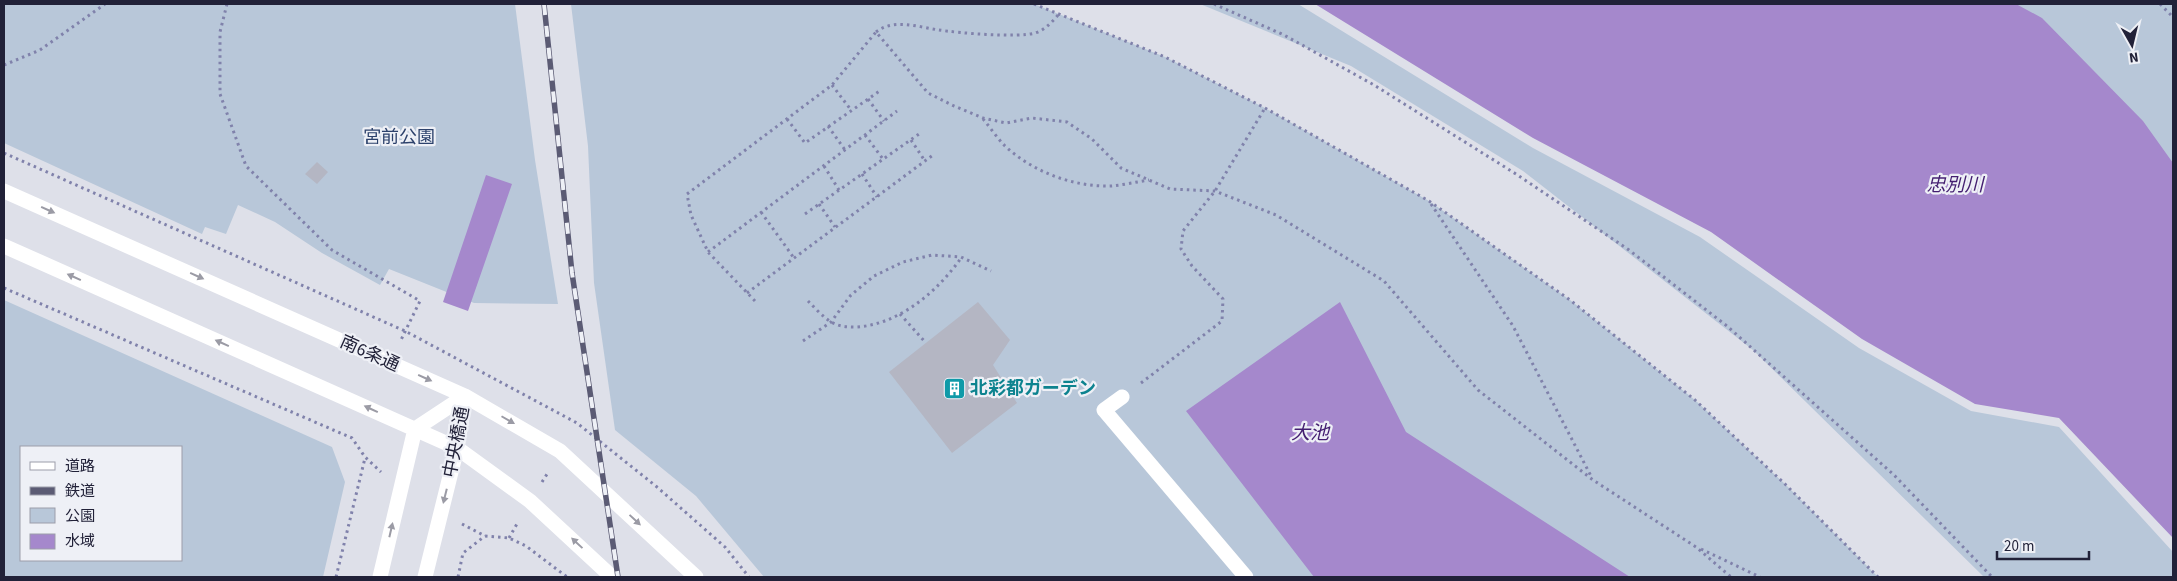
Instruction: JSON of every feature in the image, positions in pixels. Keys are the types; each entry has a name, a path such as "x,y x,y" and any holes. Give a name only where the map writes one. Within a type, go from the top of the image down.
{"street":[{"name":"南6条通","path":"4,191 465,396 560,451 696,577"},
{"path":"4,246 457,448 530,501 612,577"},
{"name":"中央橋通","path":"415,430 465,396"},
{"name":"中央橋通","path":"425,577 457,448 465,396"},
{"path":"1122,397 1104,410 1246,577"},
{"path":"380,577 415,430"}],"path":[{"path":"4,65 40,50 105,4"},
{"path":"227,4 220,32 220,94 246,166 332,250 420,301 405,331"},
{"path":"1034,4 1165,57 1265,108 1429,201 1570,300 1695,400 1786,485 1878,577"},
{"path":"1214,4 1284,35 1374,85 1516,174 1629,250 1727,326 1894,476 1992,577"},
{"path":"2160,4 2173,17"},
{"path":"755,301 708,252 692,215 687,194 832,85 876,32 884,26 896,23 945,31 1023,35 1036,33 1051,24 1059,14"},
{"path":"876,32 928,93 983,118 1006,123 1032,118 1067,122 1092,139 1121,168 1170,189 1215,191 1276,215 1384,282 1478,390 1593,480 1696,547 1731,577"},
{"path":"832,85 851,110"},
{"path":"787,119 805,142 881,90"},
{"path":"868,98 884,121"},
{"path":"1122,397 1222,321 1223,299 1192,266 1181,249 1183,231 1215,191 1265,108"},
{"path":"708,252 897,111"},
{"path":"983,118 1005,145 1026,161 1050,175 1093,185 1111,186 1150,180"},
{"path":"828,126 845,150"},
{"path":"865,134 883,159"},
{"path":"805,214 919,134"},
{"path":"911,140 925,161"},
{"path":"747,293 933,155"},
{"path":"824,166 839,190"},
{"path":"862,174 877,197"},
{"path":"1429,201 1513,326 1593,480"},
{"path":"819,204 835,228"},
{"path":"761,212 794,258"},
{"path":"803,341 831,322 851,295 874,276 903,262 932,255 961,257 991,271"},
{"path":"808,301 831,322 844,327 880,324 900,314 936,288 950,274 961,257"},
{"path":"4,288 352,438 365,457 336,577"},
{"path":"900,314 926,343"},
{"path":"458,577 463,553 485,536 509,538 526,546 567,577"},
{"path":"1696,547 1760,577"}],"green space":[{"name":"宮前公園","path":"4,4 515,4 535,160 558,304 474,303 389,269 380,285 322,253 275,222 238,205 226,234 205,227 202,234 4,143"},
{"path":"571,4 1034,4 1165,57 1265,108 1429,201 1570,300 1695,400 1786,485 1878,577 764,577 696,496 615,430 594,283 588,146"},
{"path":"1200,4 1298,4 1533,148 1700,237 1859,348 1971,411 2059,427 2173,552 2173,577 1984,577 1753,350 1523,171 1351,66"},
{"path":"1989,4 2173,4 2173,176"},
{"path":"4,300 332,447 345,482 323,577 4,577"}],"water":[{"name":"忠別川","path":"1315,4 2016,4 2042,18 2143,121 2173,163 2173,538 2059,418 1975,404 1862,339 1711,232 1533,138"},
{"path":"486,175 512,184 468,311 443,302"},
{"name":"大池","path":"1340,302 1406,432 1630,577 1314,577 1186,411"}],"building":[{"path":"317,162 328,172 317,184 305,174"},
{"name":"北彩都ガーデン","path":"978,302 1010,340 993,365 1017,403 952,453 889,372"}],"railway":[{"path":"544,4 572,273 618,577"}],"place":[{"name":"北彩都ガーデン","path":"954,388"}]}
